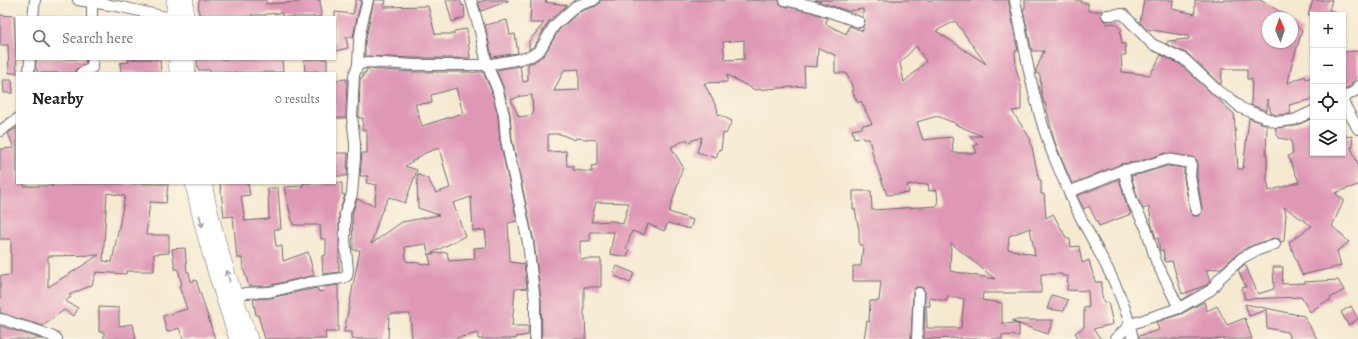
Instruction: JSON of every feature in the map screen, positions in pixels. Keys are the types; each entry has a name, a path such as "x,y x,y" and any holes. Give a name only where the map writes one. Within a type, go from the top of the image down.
{"street":[{"path":"33,16 35,0"},
{"path":"78,0 122,7 162,16"},
{"path":"174,0 174,16"},
{"path":"186,0 186,16"},
{"path":"235,296 245,293 269,292 347,276 345,213 352,194 354,174 355,143 352,117 354,75 358,65 359,42 368,0"},
{"path":"471,0 487,65 497,88 504,116 506,140 528,243 535,301 535,339"},
{"path":"358,65 367,62 414,65 487,65 531,56 540,50 554,26 567,14 576,6 594,0"},
{"path":"785,0 812,6 859,22"},
{"path":"1015,0 1040,119 1055,160 1081,218 1122,296 1131,324 1133,339"},
{"path":"92,2 92,16"},
{"path":"1107,15 1123,14 1152,44 1184,59 1219,92 1230,98 1241,108 1276,122 1294,120 1310,113"},
{"path":"29,72 30,60"},
{"path":"83,72 92,68 92,60"},
{"path":"176,60 177,72"},
{"path":"187,60 188,72"},
{"path":"1346,96 1355,91 1358,86"},
{"path":"1346,107 1358,129"},
{"path":"0,131 16,120"},
{"path":"1070,192 1123,170 1139,168 1167,159 1191,163 1190,177 1196,210"},
{"path":"1123,170 1132,201 1146,228 1156,261 1179,308"},
{"path":"193,184 199,213 214,268 237,339"},
{"path":"204,184 219,244 250,339"},
{"path":"1115,339 1131,324 1179,308 1211,290 1224,274 1242,258 1255,251 1275,244"},
{"path":"917,339 919,293"},
{"path":"0,319 9,320 48,334 57,339"}],"building":[{"path":"199,0 266,0 266,4 299,2 299,0 320,0 321,16 282,16 282,13 251,16 200,16 200,13 198,13"},
{"path":"356,0 361,0 353,37 346,37 348,48 336,51 335,12 353,14"},
{"path":"374,0 386,0 384,7 428,6 435,34 454,34 454,31 467,29 470,58 365,56 365,43"},
{"path":"446,0 460,0 462,6 464,5 465,17 452,22"},
{"path":"486,0 508,1 481,11 478,2"},
{"path":"531,0 547,0 545,2 567,5 549,21 535,45 529,50 529,41 544,23 530,23"},
{"path":"600,0 779,0 780,4 784,6 810,12 827,18 826,24 846,34 849,26 863,31 865,21 863,17 863,9 848,11 815,0 1008,0 1018,51 1015,51 1016,69 1021,86 1021,110 1012,111 1030,138 1039,180 1041,180 1041,194 1044,194 1046,218 1053,214 1067,239 1070,239 1071,247 1079,246 1082,263 1089,260 1095,282 1102,282 1101,292 1104,303 1108,302 1113,324 1093,329 1101,339 1079,339 1075,333 1084,327 1084,308 1089,307 1088,291 1067,290 1068,276 1062,276 1062,274 1041,274 1041,293 983,293 982,300 1002,303 1002,323 1019,324 1019,336 1002,335 1002,339 924,339 925,293 923,288 916,287 913,292 911,339 864,339 867,321 869,322 870,301 879,301 881,281 853,281 853,266 861,266 863,245 859,245 859,230 855,209 853,209 853,191 871,191 872,210 938,206 937,190 929,191 928,184 907,185 909,193 887,195 874,159 869,139 863,139 863,137 854,138 852,130 862,128 862,125 872,124 861,101 858,103 846,73 835,73 835,55 818,48 817,67 804,66 805,86 755,90 727,75 727,82 704,83 717,108 718,114 732,121 726,134 723,133 721,150 719,149 716,158 697,152 702,137 688,142 687,139 671,147 683,167 669,212 693,220 690,229 668,223 664,231 648,224 644,235 632,231 626,249 629,250 627,257 610,254 614,232 590,232 590,241 580,241 580,259 601,259 601,287 584,287 586,339 542,339 541,300 534,242 512,139 510,114 503,86 496,70 520,66 523,82 528,81 528,64 544,55 559,30 579,12 599,4","holes":["955,21 986,64 936,31","744,40 744,59 725,60 723,42","916,46 926,62 904,82 900,63","579,69 579,90 554,91 564,70","532,95 533,115 519,117 511,100 521,96","937,116 952,121 955,124 982,136 969,136 978,144 974,146 977,153 953,153 952,137 923,140 917,122","548,134 560,134 575,140 576,138 597,141 597,165 591,166 592,172 573,170 573,166 567,166 566,151 548,152","596,202 629,203 623,224 614,221 591,222","1030,228 1035,255 1008,249 1009,236","951,243 995,279 950,271","948,296 964,299 961,328 927,328 926,306 930,306 929,298 947,301"]},
{"path":"1025,0 1081,0 1081,3 1088,3 1088,11 1102,11 1101,16 1104,21 1106,21 1106,24 1114,23 1122,30 1120,32 1122,44 1125,44 1126,55 1121,55 1122,72 1150,75 1161,55 1180,64 1234,114 1238,169 1243,169 1249,118 1267,125 1266,155 1267,183 1269,191 1299,182 1288,156 1293,154 1291,140 1278,138 1275,128 1295,126 1310,119 1310,156 1346,156 1346,134 1347,137 1352,136 1353,147 1351,147 1358,165 1358,185 1335,193 1344,200 1332,226 1349,242 1337,251 1341,266 1302,275 1289,242 1312,226 1284,207 1286,214 1284,241 1281,242 1279,239 1273,238 1246,248 1221,268 1206,270 1210,281 1207,285 1182,294 1172,261 1165,262 1163,250 1160,251 1158,238 1156,238 1152,226 1149,207 1143,209 1138,199 1131,176 1167,166 1184,168 1184,178 1190,211 1193,216 1198,216 1200,215 1202,209 1197,177 1197,160 1192,157 1165,153 1138,162 1121,164 1072,184 1054,140 1045,103 1043,103 1040,75 1036,73 1044,51 1032,51 1023,9 1025,8"},
{"path":"1144,0 1173,0 1172,9 1195,14 1195,0 1260,0 1281,12 1262,12 1262,48 1297,48 1288,83 1305,76 1306,79 1310,78 1310,100 1289,105 1291,114 1277,115 1271,113 1267,99 1267,111 1251,105 1252,79 1247,79 1247,69 1222,69 1221,85 1188,54 1166,44 1168,41 1189,39 1189,36 1146,29 1140,22"},
{"path":"1313,0 1332,0 1329,10 1335,12 1310,12 1310,15 1308,15"},
{"path":"0,15 14,16 16,73 9,73 8,45 0,45"},
{"path":"507,20 510,35 515,34 518,53 492,57 485,25"},
{"path":"1298,27 1302,31 1298,44"},
{"path":"1358,51 1358,75 1349,87 1346,88 1346,84 1346,52"},
{"path":"36,60 85,60 86,64 76,69 75,72 38,72"},
{"path":"128,60 160,60 161,72 121,72 120,63 129,62"},
{"path":"197,60 282,60 283,72 210,72 210,70 198,70"},
{"path":"304,60 327,60 327,72 305,72"},
{"path":"366,69 414,72 483,72 491,90 498,116 500,141 517,221 508,223 510,262 524,264 527,288 515,289 512,326 528,326 528,335 516,337 516,339 478,339 478,333 453,339 412,339 410,314 389,314 388,339 352,339 352,332 344,332 360,250 353,250 352,214 357,199 374,206 377,185 366,183 368,176 360,176 362,153 367,153 367,130 362,130 363,118 359,118 360,78 363,78 363,73 366,73","holes":["456,88 463,113 422,126 415,104 432,103 431,95","439,148 450,188 436,193 428,179 417,174 418,208 439,215 402,222 371,244 380,215 389,197 405,203 417,170 405,166 425,153","471,197 473,231 485,230 487,247 474,248 475,259 449,261 447,252 430,254 465,236 453,203","426,244 431,265 406,261 405,247"]},
{"path":"347,79 346,118 336,118 336,80"},
{"path":"3,80 12,80 13,93 4,93"},
{"path":"16,129 16,184 24,184 24,186 53,186 53,184 168,184 166,203 150,202 146,235 169,235 169,253 154,254 154,271 126,271 126,274 96,272 92,285 69,295 71,297 65,301 78,308 74,316 64,310 43,326 0,313 0,276 11,275 11,239 0,239 0,149 14,148 8,133","holes":["107,193 125,196 112,262 103,261","99,255 48,287 48,256"]},
{"path":"336,153 348,153 347,176 336,176"},
{"path":"1119,179 1131,214 1099,226 1089,206 1084,209 1077,196"},
{"path":"342,183 342,194 345,195 339,213 339,272 323,274 322,256 326,255 326,239 321,239 320,225 293,225 284,187 303,186 303,184"},
{"path":"220,184 248,184 250,195 241,196 245,221 269,219 268,188 278,188 281,229 274,229 276,246 282,246 283,261 308,252 314,275 268,286 249,286 243,268 242,258 237,258 233,216 224,217"},
{"path":"185,248 187,272 189,272 191,282 196,280 215,339 183,339 179,328 167,332 163,316 187,309 179,286 182,285 178,269 175,269 172,249"},
{"path":"1245,264 1258,294 1274,289 1273,267 1283,267 1282,284 1338,280 1344,290 1330,298 1331,300 1323,303 1310,312 1301,297 1245,299 1242,288 1246,287 1238,270"},
{"path":"617,266 634,273 630,283 613,275"},
{"path":"338,285 338,332 325,332 326,339 265,339 258,315 256,315 253,299 270,298 317,288 319,292 324,291 323,287"},
{"path":"1052,295 1068,300 1064,311 1047,309"},
{"path":"1204,302 1207,311 1217,306 1227,325 1245,318 1252,339 1139,339 1139,336 1159,330 1156,322 1181,314"},
{"path":"1245,304 1304,316 1317,339 1291,339 1287,332 1267,328 1266,310 1249,316"},
{"path":"1351,306 1358,319 1348,325 1341,312"},
{"path":"99,307 119,308 119,326 133,324 136,339 104,339 104,332 99,332"},
{"path":"1013,320 1053,320 1048,334 1013,322"},
{"path":"0,326 16,331 42,339 0,339"}]}
